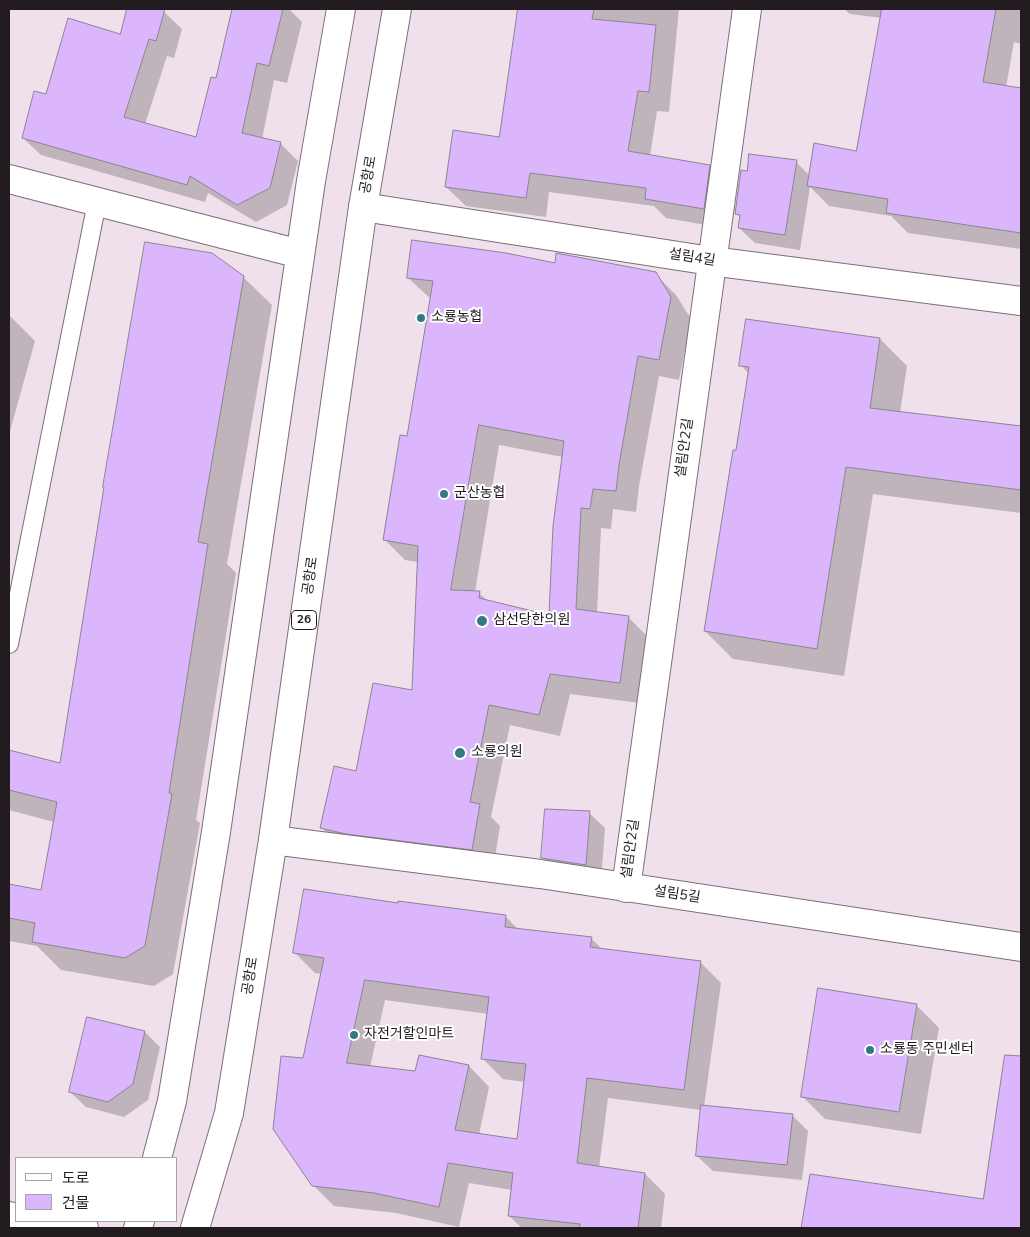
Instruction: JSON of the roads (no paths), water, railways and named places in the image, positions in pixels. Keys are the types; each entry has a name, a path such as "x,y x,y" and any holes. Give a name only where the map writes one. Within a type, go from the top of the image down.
{"street":[{"path":"157,1157 172,1101 216,832 311,181 341,9"},
{"name":"공항로","path":"196,1228 229,1113 273,840 363,207 397,9"},
{"name":"설림안2길","path":"626,888 747,9"},
{"path":"9,179 300,254"},
{"name":"설림4길","path":"363,207 711,261 1021,301"},
{"name":"설림5길","path":"273,840 540,874 1021,947"},
{"path":"43,1222 84,1228"}],"lane":[{"path":"9,644 97,202"}],"place":[{"name":"소룡농협","path":"421,318"},
{"name":"군산농협","path":"444,494"},
{"name":"삼선당한의원","path":"482,621"},
{"name":"소룡의원","path":"460,753"},
{"name":"자전거할인마트","path":"354,1035"},
{"name":"소룡동 주민센터","path":"870,1050"}]}
